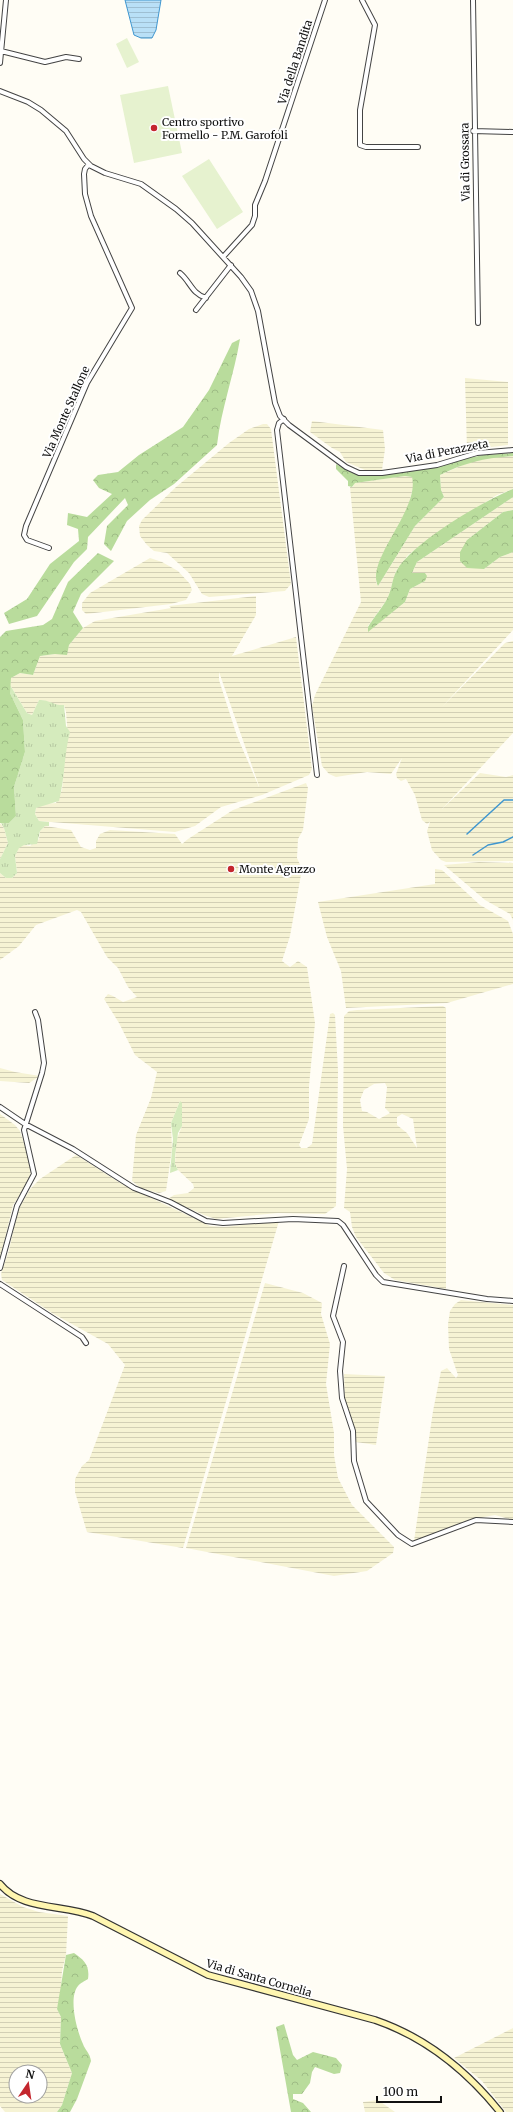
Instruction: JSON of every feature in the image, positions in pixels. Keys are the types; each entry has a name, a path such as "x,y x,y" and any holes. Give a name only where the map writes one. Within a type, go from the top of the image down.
{"street":[{"path":"0,63 6,0"},
{"name":"Via della Bandita","path":"223,256 248,229 255,218 255,205 268,173 325,0"},
{"path":"362,0 374,20 374,27 360,110 360,145 366,148 418,147"},
{"name":"Via di Grossara","path":"473,0 473,131 478,323"},
{"path":"1,51 45,62 66,57 79,59"},
{"path":"0,91 28,102 41,110 66,131 82,157 89,164 105,173 135,181 184,215 245,281 252,293 259,317 275,403 284,419 279,423 277,430 317,775"},
{"path":"473,131 513,132"},
{"name":"Via Monte Stallone","path":"49,548 27,540 24,537 25,528 87,383 132,308 89,212 84,174 85,169 89,164"},
{"path":"196,310 231,265"},
{"path":"180,273 188,280 196,294 206,298"},
{"name":"Via di Perazzeta","path":"284,419 344,465 360,473 382,474 435,465 477,453 513,450"},
{"path":"0,1268 17,1206 34,1174 33,1165 26,1142 25,1124 44,1065 38,1020 34,1012"},
{"path":"0,1107 25,1124 74,1148 134,1188 170,1202 206,1221 223,1223 293,1219 338,1221 344,1225 377,1276 383,1282 488,1299 513,1301"},
{"path":"344,1266 333,1316 343,1342 340,1371 342,1402 353,1432 353,1458 366,1501 398,1535 412,1544 476,1520 513,1522"},
{"path":"0,1284 82,1337 86,1343"},
{"name":"Via di Santa Cornelia","path":"0,1884 7,1891 24,1900 43,1905 76,1910 93,1916 208,1975 375,2020 400,2030 451,2062 479,2088 500,2112"}],"shaded area":[{"path":"465,378 508,382 508,445 467,450"},
{"path":"312,421 383,430 385,449 382,470 365,470 346,462 340,452 310,432"},
{"path":"267,424 271,429 291,584 285,591 209,597 202,594 189,573 167,553 154,551 147,545 140,536 139,526 142,520 176,487 229,443 249,429"},
{"path":"513,456 513,489 497,495 441,530 408,555 396,571 388,598 368,626 368,631 405,602 410,589 425,581 412,573 417,562 513,497 513,510 503,512 467,540 484,569 500,557 513,552 513,630 442,707 505,643 513,641 513,733 442,809 480,773 506,777 513,775 513,861 446,862 441,860 432,850 427,831 430,822 427,824 422,820 415,795 406,779 401,781 397,778 396,774 402,758 391,774 367,772 336,777 329,774 322,766 312,706 315,695 361,602 350,487 353,487 354,483 405,476 412,477 414,484 408,507 382,556 376,582 378,586 415,526 444,497 441,490 440,475 470,462 486,458"},
{"path":"150,558 162,562 178,571 190,584 192,590 186,600 171,604 86,614 82,610 82,603 90,593"},
{"path":"256,596 256,615 232,656 296,637 312,769 309,775 262,795 221,807 195,826 175,832 39,821 35,814 36,808 43,804 56,803 62,790 66,742 68,738 66,712 64,705 39,700 32,715 27,713 10,685 11,678 20,673 33,675 40,656 67,654 69,645 83,628 95,621 171,608 169,606","holes":["219,672 259,786 237,736 219,680"]},
{"path":"306,783 308,788 303,830 298,839 297,858 302,869 290,936 282,961 290,967 298,961 307,967 315,1023 309,1086 309,1119 299,1145 301,1148 307,1148 312,1144 330,1014 333,1013 335,1015 338,1071 336,1206 325,1214 278,1213 216,1219 168,1199 174,1195 188,1193 194,1188 193,1184 178,1170 175,1164 176,1141 182,1126 180,1101 171,1123 172,1149 166,1191 159,1193 142,1189 132,1181 136,1135 151,1098 157,1072 135,1055 119,1023 104,999 108,994 123,1002 137,997 128,987 118,968 107,957 81,912 77,910 36,925 19,946 0,960 0,873 6,878 12,878 17,873 15,856 19,847 24,845 30,846 39,839 40,831 45,826 71,830 81,847 90,850 96,848 96,841 100,834 110,830 175,834 182,844 233,810"},
{"path":"0,823 4,828 8,843 0,859"},
{"path":"479,862 513,863 513,920 510,914 485,900 444,865"},
{"path":"435,869 442,870 480,905 508,921 513,934 513,984 447,1003 346,1008 341,971 327,937 318,902 435,884"},
{"path":"443,1006 446,1008 446,1289 395,1280 384,1273 356,1237 352,1227 350,1212 344,1208 347,1169 343,1126 344,1016 349,1011","holes":["385,1083 387,1087 385,1108 390,1113 379,1119 367,1112 362,1111 360,1100 364,1090 374,1084","402,1114 413,1119 417,1148 407,1133 397,1125 397,1117"]},
{"path":"0,1068 40,1076 29,1083 0,1081"},
{"path":"0,1114 15,1125 20,1131 31,1165 30,1179 13,1205 0,1259"},
{"path":"76,1155 120,1183 210,1226 224,1227 279,1221 183,1548 87,1532 75,1492 75,1479 82,1466 89,1460 125,1365 108,1344 52,1313 2,1280 1,1274 9,1250 18,1210 31,1188 40,1179"},
{"path":"265,1283 303,1293 322,1303 321,1314 330,1344 326,1384 334,1433 334,1455 338,1478 352,1505 394,1547 393,1553 367,1571 334,1576 186,1548"},
{"path":"461,1300 513,1305 513,1520 495,1515 484,1517 464,1522 414,1541 433,1411 441,1371 447,1368 456,1378 458,1375 449,1349 448,1324 450,1311 455,1304"},
{"path":"344,1374 385,1376 376,1445 356,1442 354,1428 345,1404"},
{"path":"0,1894 23,1907 39,1912 68,1916 66,1955 62,1971 60,2001 57,2009 61,2017 60,2044 72,2073 62,2105 57,2112 5,2112 0,2106"},
{"path":"513,2028 513,2112 506,2112 482,2081 454,2058"},
{"path":"378,2100 395,2112 365,2112 363,2102"}],"green space":[{"path":"127,38 139,62 127,68 116,44"},
{"path":"168,86 182,153 134,163 120,95"},
{"path":"209,159 243,212 217,229 182,176"},
{"path":"240,339 221,418 217,445 174,484 150,500 127,521 111,551 104,544 107,526 128,505 125,498 88,537 87,549 74,562 37,616 9,624 4,613 27,599 50,564 79,541 78,529 67,525 68,513 87,517 112,494 99,488 93,480 98,475 118,472 139,455 183,427 209,390 232,343"},
{"path":"513,453 513,456 484,459 440,475 441,490 444,497 415,526 378,586 376,575 379,563 408,504 412,490 412,477 405,476 355,483 352,487 348,486 348,481 336,469 336,464 352,473 377,475 484,455"},
{"path":"513,489 513,497 417,562 412,573 425,573 427,576 425,581 410,589 405,602 368,632 368,627 389,595 395,573 405,559 433,535 484,503"},
{"path":"513,510 513,552 500,557 484,569 467,568 460,561 460,552 467,540 503,512"},
{"path":"98,553 114,561 81,594 73,612 83,628 69,645 67,655 55,654 40,656 33,675 20,673 11,678 10,693 23,720 25,752 14,787 16,816 9,823 0,823 0,637 6,631 43,625 52,619 68,582"},
{"path":"10,685 27,713 32,715 39,700 64,705 66,726 70,732 59,801 36,808 35,814 39,821 49,822 49,826 45,826 40,831 37,844 24,845 19,848 15,856 17,873 12,878 6,878 0,873 0,859 8,843 1,823 9,823 16,816 14,787 25,752 23,720 10,693"},
{"path":"180,1101 182,1103 182,1126 178,1133 175,1156 175,1164 178,1170 170,1173 173,1139 171,1123"},
{"path":"74,1953 86,1963 88,1970 88,1979 81,1983 75,1991 74,2015 78,2031 91,2061 77,2099 70,2112 57,2112 62,2105 72,2073 60,2044 61,2017 57,2009 66,1955"},
{"path":"284,2024 293,2055 297,2060 313,2052 336,2058 342,2065 340,2073 334,2074 315,2067 312,2072 310,2083 302,2094 293,2094 293,2099 303,2103 311,2112 291,2112 276,2027"}],"water":[{"path":"125,0 161,0 156,30 152,38 141,38 134,35"}],"waterway":[{"path":"467,834 504,800 513,800"},
{"path":"473,855 488,845 503,842 513,837"}],"place":[{"name":"Centro sportivo Formello - P.M. Garofoli","path":"154,128"},
{"name":"Monte Aguzzo","path":"231,869"}]}
